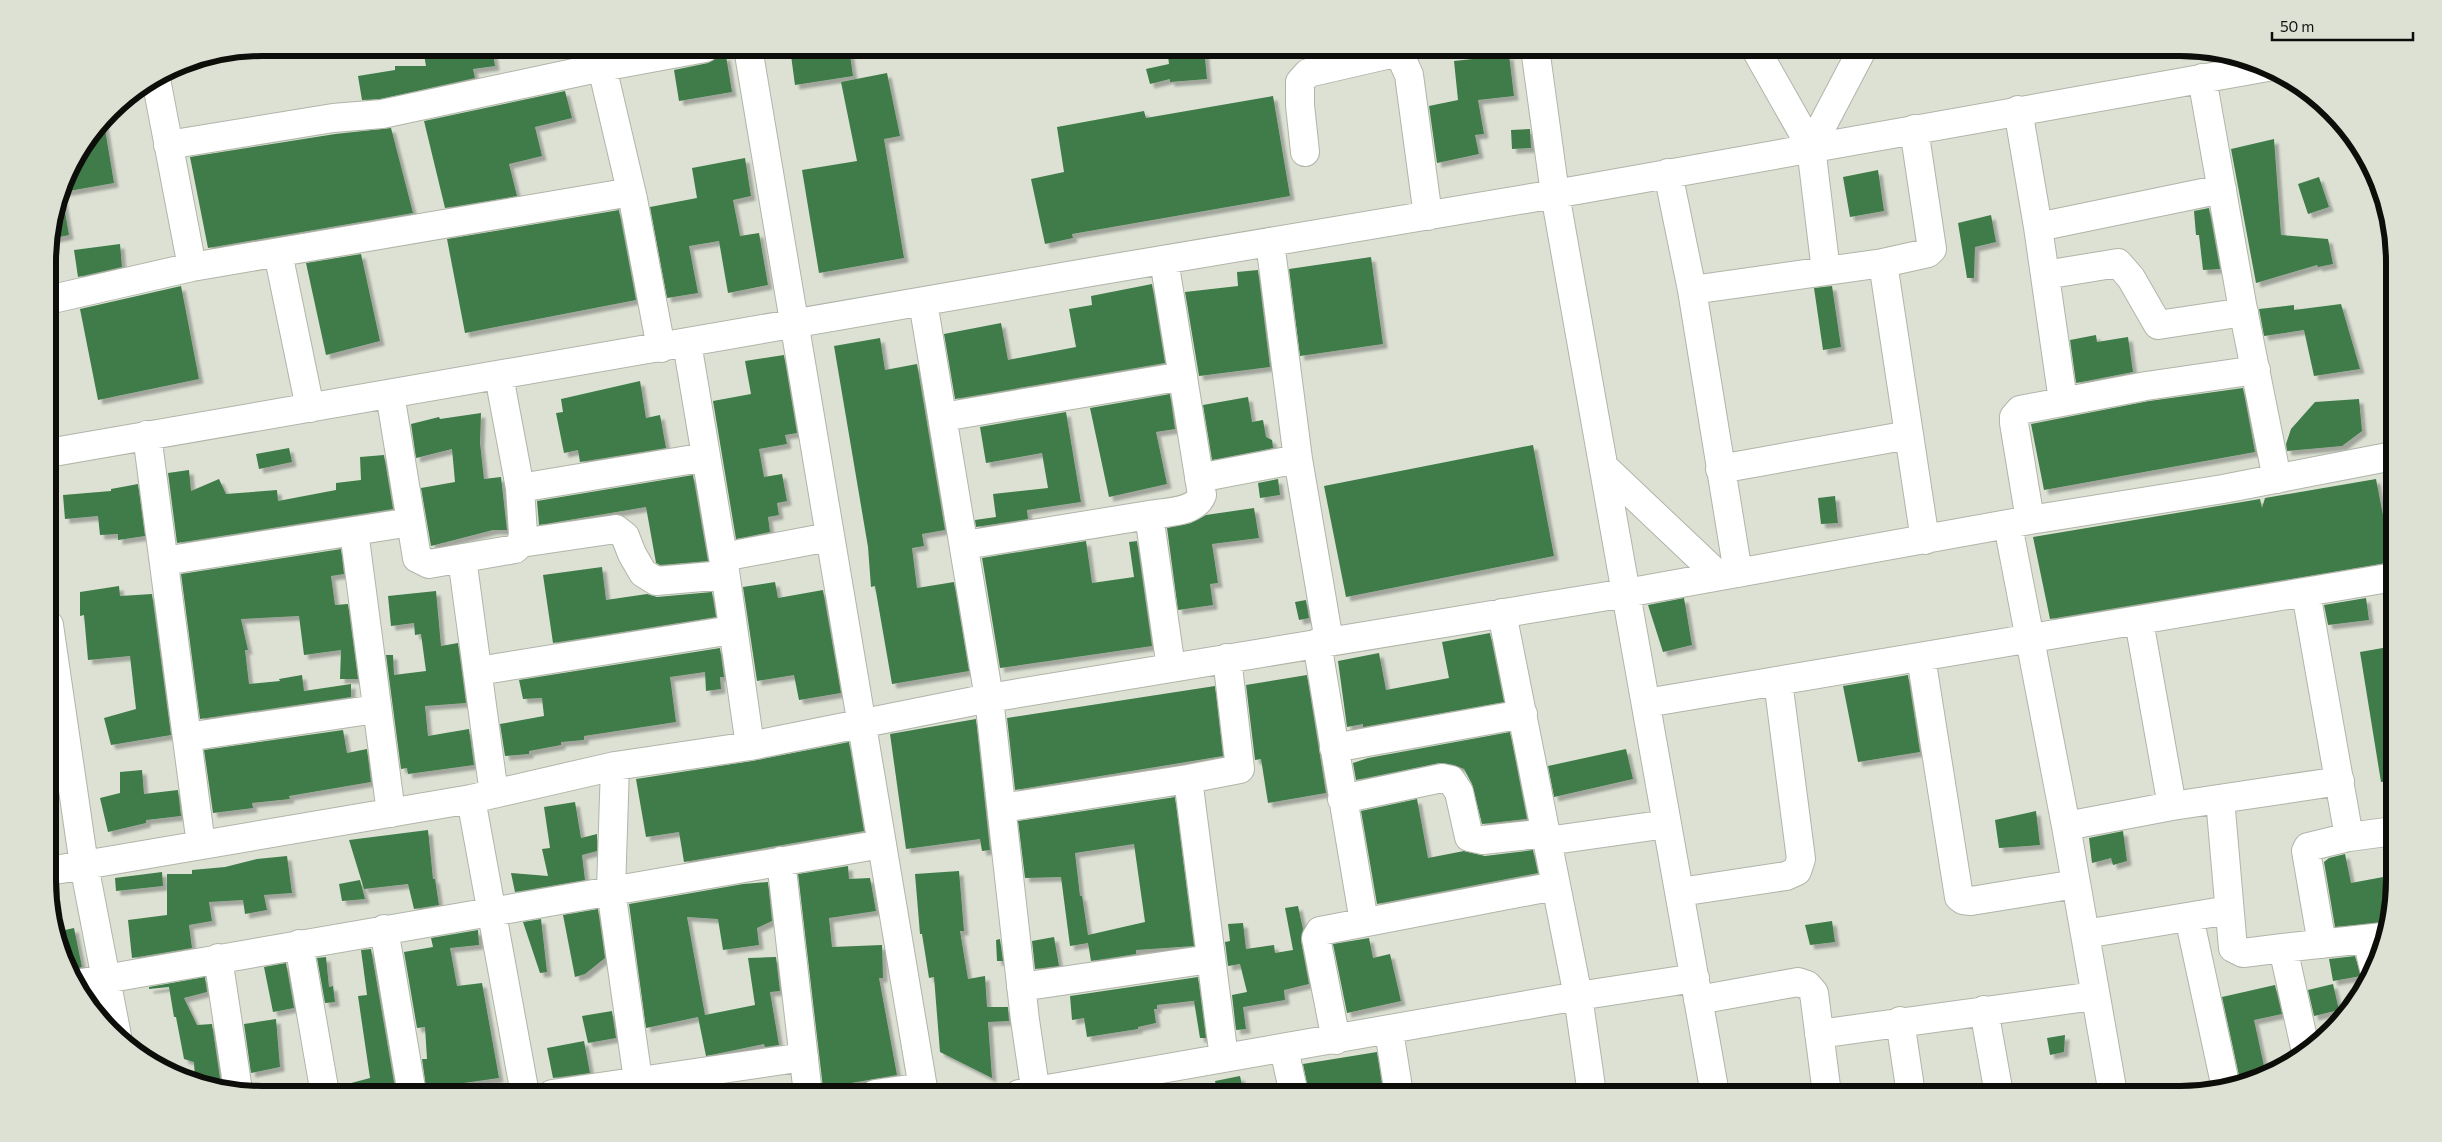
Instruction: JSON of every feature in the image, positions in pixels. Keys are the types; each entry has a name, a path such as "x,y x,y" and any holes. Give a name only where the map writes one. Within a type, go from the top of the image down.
{"street":[{"path":"168,145 333,118 382,114 662,56"},
{"path":"749,56 923,1086"},
{"path":"1306,152 1300,105 1300,82 1308,73 1375,56"},
{"path":"1401,56 1409,75 1428,216"},
{"path":"1536,56 1555,194 1714,1086"},
{"path":"1760,56 1811,147 1826,271"},
{"path":"1811,147 1860,56"},
{"path":"602,67 631,192 706,458 750,746"},
{"path":"56,452 1555,194 2253,70"},
{"path":"2202,78 2244,312 2277,479"},
{"path":"157,85 192,268"},
{"path":"2018,110 2038,227 2063,401"},
{"path":"1692,290 1883,263 1928,253 1932,249 1914,129"},
{"path":"1668,174 1692,290 1720,469 1729,574"},
{"path":"2038,227 2222,189"},
{"path":"56,298 192,268 631,192"},
{"path":"1270,242 1323,642 1334,748 1364,922"},
{"path":"278,253 310,408"},
{"path":"965,546 1192,508 1199,503 1202,495 1164,260"},
{"path":"1883,263 1925,540"},
{"path":"2045,275 2118,263 2131,278 2158,325 2244,312"},
{"path":"923,302 989,698 1021,987 1029,1086"},
{"path":"2111,1086 2094,996 2066,826 2029,638 2019,522 2014,417 2020,410 2063,401 2256,370"},
{"path":"390,394 417,558 429,564 515,549 521,543 523,534 520,488 499,376"},
{"path":"943,417 1183,376"},
{"path":"147,435 201,845"},
{"path":"1720,469 1909,435"},
{"path":"56,870 482,797 615,766 750,746 989,698 1626,593 2019,522 2277,479 2386,457"},
{"path":"520,488 706,458"},
{"path":"1199,478 1298,459"},
{"path":"1605,468 1729,574"},
{"path":"1149,515 1171,668"},
{"path":"164,561 411,522"},
{"path":"521,543 616,529 625,536 632,554 643,573 656,581 724,566 829,537"},
{"path":"354,531 391,813"},
{"path":"462,558 478,671 482,797 490,910 523,1086"},
{"path":"1646,703 2386,579"},
{"path":"2306,593 2340,780 2348,838"},
{"path":"1502,613 1578,996 1591,1086"},
{"path":"2139,621 2172,806"},
{"path":"478,671 732,630"},
{"path":"1921,656 1959,897 1963,900 1971,901 2076,884"},
{"path":"1002,808 1240,769 1227,658"},
{"path":"56,673 84,865 115,1024"},
{"path":"1680,892 1786,876 1797,871 1802,859 1778,681"},
{"path":"187,737 376,709"},
{"path":"1334,748 1522,714"},
{"path":"615,766 611,890 638,1080"},
{"path":"1342,799 1442,778 1450,780 1459,792 1469,837 1483,840 1547,837 1667,824"},
{"path":"1188,779 1224,1058"},
{"path":"2066,826 2172,806 2340,780"},
{"path":"2220,799 2229,910 2233,948 2236,951 2243,953 2375,938"},
{"path":"2322,944 2306,850 2308,847 2348,838 2386,832"},
{"path":"84,982 490,910 882,844"},
{"path":"781,861 807,1086"},
{"path":"1336,1040 1316,938 1320,931 1555,886"},
{"path":"2085,934 2229,910"},
{"path":"2189,917 2224,1081"},
{"path":"384,929 411,1086"},
{"path":"298,944 324,1086"},
{"path":"2283,948 2304,1044"},
{"path":"218,958 237,1084"},
{"path":"1021,987 1210,959"},
{"path":"1069,1086 1389,1031 1578,996 1798,982 1807,985 1814,993 1826,1086"},
{"path":"1819,1034 1900,1021 2094,996"},
{"path":"1984,1010 1998,1086"},
{"path":"1900,1021 1910,1086"},
{"path":"1389,1031 1398,1086"},
{"path":"1284,1049 1292,1086"},
{"path":"601,1086 804,1057"}],"building":[{"path":"424,56 493,56 495,66 473,69 475,78 380,99 362,100 358,76 395,70 395,66 426,66"},
{"path":"726,56 732,92 679,101 674,70 708,63 717,57"},
{"path":"791,56 850,56 853,76 795,85"},
{"path":"1168,56 1205,56 1207,79 1170,82 1170,79 1150,84 1146,69 1169,64"},
{"path":"1509,56 1514,96 1478,100 1484,134 1475,135 1479,154 1437,163 1429,106 1458,100 1454,61"},
{"path":"887,73 900,136 884,139 904,258 819,273 802,170 857,161 841,82"},
{"path":"565,91 572,118 535,127 542,156 509,164 517,196 445,208 424,121"},
{"path":"1273,96 1290,196 1072,234 1073,238 1045,244 1031,179 1064,172 1057,127 1144,111 1146,118"},
{"path":"391,128 413,213 208,248 190,157 335,134"},
{"path":"105,129 114,183 69,191 77,171"},
{"path":"1530,129 1531,148 1512,149 1511,130"},
{"path":"2274,139 2281,235 2328,239 2333,264 2318,267 2317,265 2256,283 2231,149"},
{"path":"745,158 751,196 733,200 740,236 759,233 768,285 728,293 719,241 689,246 698,293 667,298 650,207 697,198 692,168"},
{"path":"1878,170 1884,211 1850,217 1843,177"},
{"path":"2319,177 2329,207 2308,214 2298,184"},
{"path":"64,206 69,235 58,237"},
{"path":"2209,208 2220,269 2203,270 2199,235 2196,235 2194,211"},
{"path":"619,210 636,300 465,333 447,239"},
{"path":"1991,215 1996,242 1975,247 1974,278 1967,278 1958,223"},
{"path":"120,244 122,267 78,277 74,250"},
{"path":"361,254 380,341 326,355 306,263"},
{"path":"1371,257 1383,344 1300,356 1289,269"},
{"path":"1258,270 1270,367 1199,376 1185,292 1238,286 1237,272"},
{"path":"1152,284 1165,363 955,399 944,334 1001,323 1008,360 1076,347 1069,309 1092,305 1091,296"},
{"path":"181,286 199,379 98,400 80,309"},
{"path":"1832,286 1841,347 1823,350 1814,288"},
{"path":"2341,304 2360,369 2314,376 2304,330 2264,336 2259,309 2294,305 2294,310"},
{"path":"2096,335 2097,342 2128,337 2133,372 2076,383 2070,340"},
{"path":"880,338 885,370 917,364 945,530 922,534 924,546 912,548 917,588 954,582 969,671 892,684 875,586 871,587 868,547 834,346"},
{"path":"784,355 797,433 785,435 787,444 759,449 764,477 782,474 787,501 777,503 779,515 768,517 770,532 736,539 713,401 751,394 745,361"},
{"path":"640,381 646,418 660,415 666,448 580,462 578,450 564,453 556,413 563,412 561,399"},
{"path":"2243,388 2255,452 2044,490 2031,424 2149,401"},
{"path":"1170,394 1175,429 1156,432 1167,484 1109,497 1090,408"},
{"path":"1248,397 1252,422 1263,420 1266,437 1272,440 1273,448 1212,460 1203,405"},
{"path":"2359,399 2362,431 2342,446 2287,451 2286,444 2291,429 2315,402"},
{"path":"1066,412 1081,502 1027,510 1028,519 976,527 975,520 996,517 993,494 1048,488 1042,453 986,463 980,427"},
{"path":"481,413 480,443 484,479 501,477 507,530 493,530 431,546 421,488 455,482 452,449 416,458 411,424 439,417 440,419"},
{"path":"1533,445 1554,556 1346,597 1324,486"},
{"path":"289,448 292,462 259,469 256,454"},
{"path":"384,455 393,509 177,543 168,473 189,470 191,491 219,479 226,494 277,490 278,501 336,490 336,483 361,480 360,457"},
{"path":"693,475 708,561 660,565 656,563 646,507 539,525 537,501"},
{"path":"1278,479 1280,495 1260,498 1258,483"},
{"path":"2376,479 2386,531 2386,563 2050,619 2033,537 2260,499 2262,508 2265,498"},
{"path":"138,484 145,536 118,540 118,534 100,535 98,516 65,519 63,495 111,491 111,489"},
{"path":"1835,496 1838,523 1821,524 1818,498"},
{"path":"1254,508 1259,538 1212,544 1218,583 1210,584 1213,605 1178,610 1167,528 1191,523 1206,515"},
{"path":"1086,541 1092,583 1134,577 1129,542 1137,541 1152,646 1000,668 982,558"},
{"path":"341,549 344,574 331,576 335,605 348,604 358,679 340,679 341,650 304,655 299,616 241,619 248,650 245,650 249,684 280,681 279,679 302,675 304,691 351,684 351,697 200,719 181,574"},
{"path":"602,567 606,600 647,594 657,597 712,592 716,617 553,643 543,575"},
{"path":"775,582 778,598 823,590 841,693 799,700 794,675 757,681 743,587"},
{"path":"119,586 120,596 152,594 171,735 111,745 104,718 136,709 130,656 88,660 84,615 80,616 80,592"},
{"path":"436,591 441,646 458,643 466,703 425,706 428,736 469,729 474,765 408,774 407,768 401,769 386,655 393,655 394,675 426,671 421,634 415,635 414,623 391,626 388,596"},
{"path":"1684,598 1692,645 1663,652 1648,605"},
{"path":"2366,598 2369,620 2328,625 2324,605"},
{"path":"1306,600 1309,618 1299,620 1295,602"},
{"path":"1490,633 1504,702 1363,727 1363,724 1347,727 1338,661 1379,653 1386,690 1449,678 1442,642"},
{"path":"2386,647 2386,782 2381,782 2360,652"},
{"path":"720,648 724,677 720,677 721,689 706,691 705,672 670,677 676,722 584,736 584,740 561,742 561,745 529,751 529,754 505,756 500,724 544,716 542,698 523,699 519,680"},
{"path":"1307,675 1326,793 1268,803 1261,759 1255,760 1246,685"},
{"path":"1908,675 1920,752 1858,762 1843,686"},
{"path":"1215,686 1223,756 1015,790 1007,718"},
{"path":"976,719 990,850 982,851 980,839 906,849 890,734"},
{"path":"343,730 347,753 367,749 371,782 289,796 290,799 252,803 253,808 213,813 204,750"},
{"path":"1510,732 1527,819 1482,824 1472,784 1464,769 1454,765 1439,763 1356,780 1353,763 1368,758"},
{"path":"849,742 864,831 684,862 679,832 646,837 636,779 752,761"},
{"path":"1626,749 1633,779 1554,797 1548,766"},
{"path":"142,770 144,794 178,790 181,816 146,820 146,823 108,832 100,798 120,793 120,772"},
{"path":"1175,797 1194,946 1136,950 1136,954 1091,961 1088,943 1070,946 1061,877 1025,878 1018,821","holes":["1134,844 1145,922 1088,935 1082,896 1080,896 1075,853"]},
{"path":"1417,799 1428,858 1464,851 1485,856 1533,850 1538,873 1377,904 1361,811"},
{"path":"575,802 581,838 597,834 597,851 582,855 585,880 515,892 511,873 548,876 542,849 550,848 544,807"},
{"path":"2036,811 2040,845 1999,848 1995,820"},
{"path":"428,830 433,879 435,879 439,905 414,909 408,884 364,889 349,840"},
{"path":"2123,831 2127,861 2113,865 2111,858 2092,863 2089,838"},
{"path":"2345,854 2351,883 2386,876 2381,922 2335,927 2324,862 2329,858"},
{"path":"287,856 292,893 264,895 267,910 245,914 243,900 209,902 212,921 189,925 192,948 132,958 128,920 167,915 167,874 192,874 192,870 225,867 257,859"},
{"path":"848,866 849,879 870,878 876,911 829,918 832,947 882,945 883,978 879,978 897,1075 834,1086 823,1086 798,874"},
{"path":"959,871 964,931 960,931 968,979 985,976 987,1007 1008,1007 1009,1021 988,1022 992,1078 940,1052 934,977 929,978 922,934 920,934 915,874"},
{"path":"162,872 163,886 116,891 115,878"},
{"path":"360,880 365,899 342,901 339,884"},
{"path":"768,882 772,921 757,928 759,945 723,950 718,919 687,917 705,1015 755,1005 748,958 776,957 780,991 770,992 779,1045 765,1047 764,1044 706,1056 698,1017 646,1028 629,904 743,884"},
{"path":"1298,906 1303,929 1301,941 1309,984 1284,990 1285,1000 1243,1007 1246,1029 1236,1030 1232,995 1247,992 1240,964 1228,966 1225,942 1230,941 1228,924 1243,923 1246,949 1274,945 1275,953 1293,950 1285,908"},
{"path":"598,909 605,958 585,974 575,977 563,915"},
{"path":"541,919 547,972 540,973 523,922"},
{"path":"1832,921 1835,942 1810,945 1805,925"},
{"path":"74,928 82,967 76,969 62,931"},
{"path":"478,930 479,945 450,948 457,986 482,983 499,1078 443,1086 426,1086 422,1059 427,1059 425,1027 417,1028 404,952 433,947 431,938"},
{"path":"1054,937 1059,966 1035,969 1032,941"},
{"path":"1369,938 1373,958 1390,954 1401,1001 1347,1013 1333,944"},
{"path":"1000,939 1003,961 997,961 996,940"},
{"path":"371,949 395,1086 340,1086 370,1078 358,996 367,995 361,950"},
{"path":"2355,956 2361,976 2333,981 2329,959"},
{"path":"326,957 329,987 333,986 335,1002 325,1003 317,958"},
{"path":"286,963 294,1008 273,1012 264,967"},
{"path":"205,977 207,992 184,998 197,1025 212,1024 221,1082 195,1074 194,1062 184,1059 169,987 149,989 149,987"},
{"path":"1198,977 1201,1000 1157,1005 1157,1009 1154,1009 1156,1023 1138,1027 1138,1029 1087,1037 1084,1018 1072,1020 1070,996"},
{"path":"2333,984 2339,1010 2314,1016 2308,990"},
{"path":"2275,985 2282,1014 2254,1020 2264,1068 2239,1077 2222,997"},
{"path":"1201,1000 1206,1038 1200,1038 1194,1001"},
{"path":"612,1011 616,1038 588,1043 582,1016"},
{"path":"276,1019 280,1067 251,1073 244,1024"},
{"path":"2065,1035 2064,1052 2050,1055 2047,1038"},
{"path":"584,1041 590,1073 553,1078 547,1048"},
{"path":"1377,1052 1382,1085 1307,1086 1303,1064"},
{"path":"1240,1076 1242,1086 1216,1086 1215,1081"}]}
